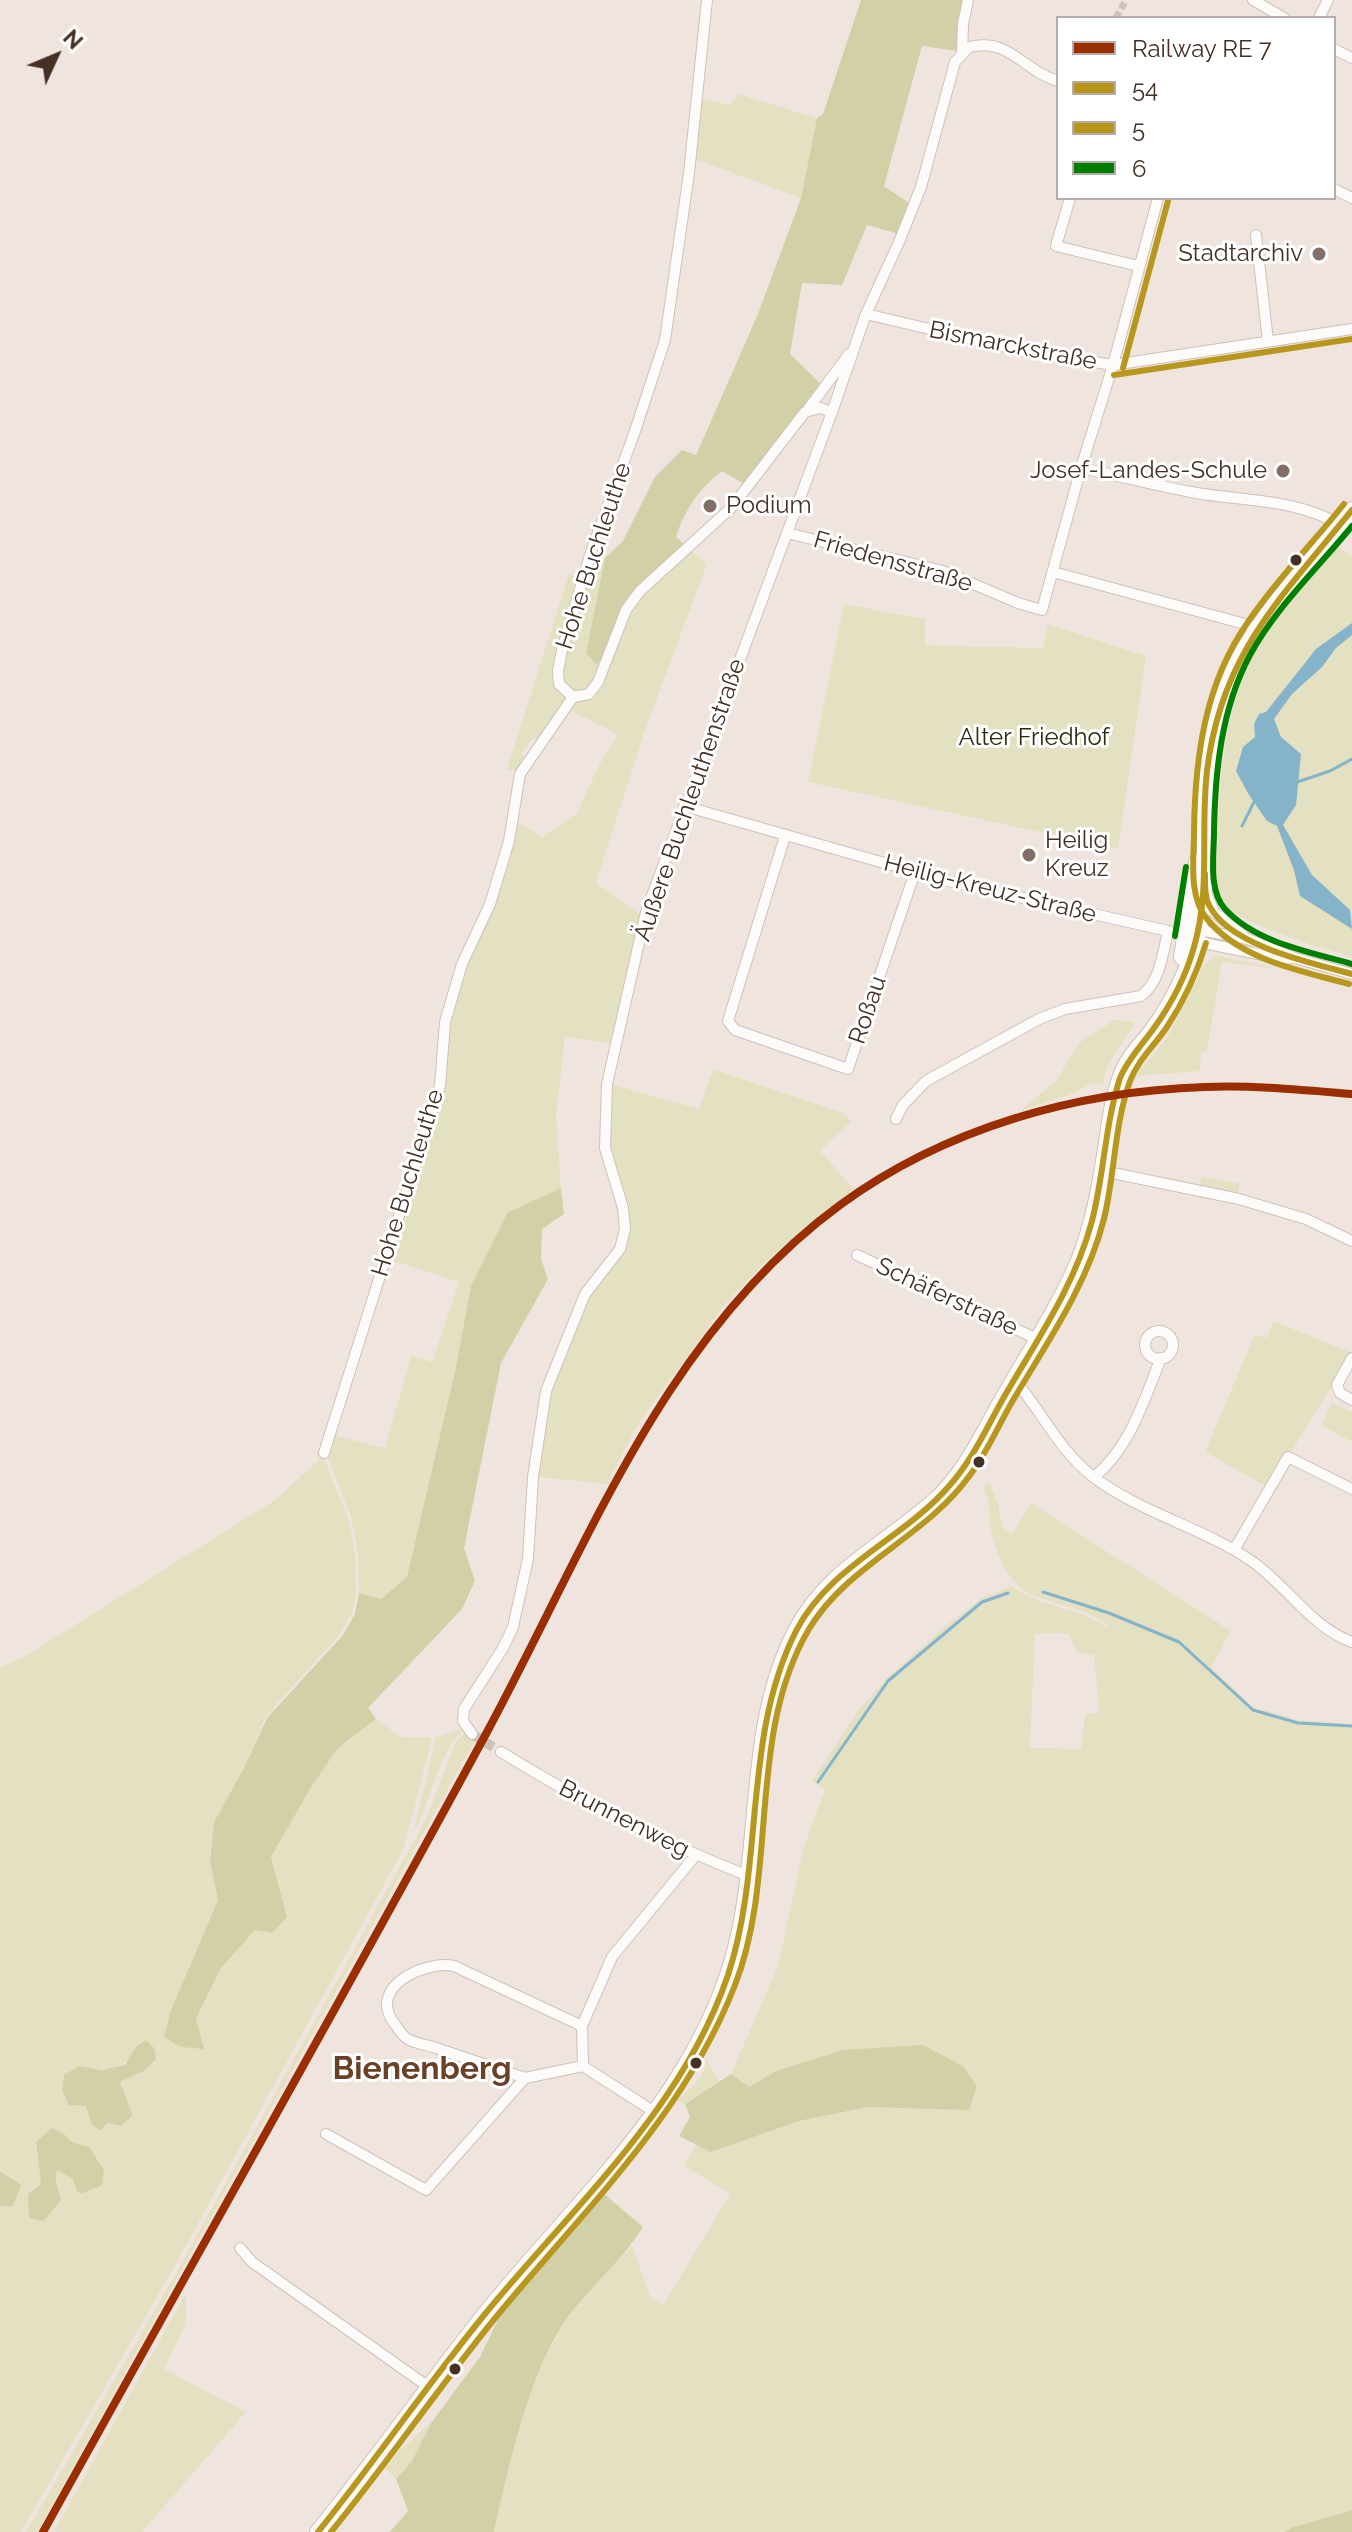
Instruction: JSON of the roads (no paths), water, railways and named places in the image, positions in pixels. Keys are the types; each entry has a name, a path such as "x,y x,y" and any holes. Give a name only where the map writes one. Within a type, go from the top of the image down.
{"main road":[{"path":"1185,933 1205,884 1204,825 1208,762 1218,707 1231,673 1256,627 1352,510"},
{"path":"318,2532 482,2319 656,2113 698,2043 732,1962 751,1877 768,1711 779,1670 795,1632 821,1593 844,1569 916,1518 964,1468 1076,1267 1093,1221 1124,1069 1169,1005 1190,963 1185,933 1204,825"}],"street":[{"name":"Hohe Buchleuthe","path":"324,1453 440,1086 445,1022 462,964 490,904 509,841 520,774 573,697 559,684 562,650 590,555 665,340 689,173 707,0"},
{"name":"Äußere Buchleuthenstraße","path":"472,1734 463,1721 464,1709 513,1627 528,1559 533,1477 546,1391 585,1294 620,1249 625,1229 623,1208 605,1148 607,1084 646,912 866,314 921,187 950,77 962,53 968,0"},
{"path":"1253,0 1281,16"},
{"path":"962,53 969,47 993,45 1004,48 1035,71 1056,80"},
{"path":"1069,200 1056,246 1138,266"},
{"path":"1157,200 1053,572 1256,627"},
{"path":"1256,235 1268,341"},
{"name":"Bismarckstraße","path":"866,314 1018,350 1113,365 1352,329"},
{"path":"573,697 589,694 598,682 622,617 640,591 731,508 855,346"},
{"path":"805,412 820,408 832,412"},
{"path":"1081,468 1197,493 1279,504 1332,519 1340,525"},
{"name":"Friedensstraße","path":"787,533 943,571 1042,610 1053,572"},
{"name":"Heilig-Kreuz-Straße","path":"684,806 915,872 1185,933"},
{"name":"Roßau","path":"785,836 728,1021 735,1030 848,1069 915,872"},
{"path":"1205,884 1214,912 1248,939 1295,958 1352,974"},
{"path":"1185,933 1248,939"},
{"path":"1185,933 1282,959 1295,958"},
{"path":"896,1119 903,1105 926,1081 1039,1019 1065,1009 1141,996 1150,990 1160,968 1185,933"},
{"path":"1103,1171 1239,1199 1306,1219 1352,1241"},
{"name":"Schäferstraße","path":"857,1255 1037,1339"},
{"path":"1094,1477 1107,1466 1132,1427 1161,1358"},
{"path":"1352,1358 1337,1385 1340,1393 1352,1400"},
{"path":"1014,1379 1079,1465 1094,1477 1124,1496 1234,1550 1255,1564 1331,1634 1352,1642"},
{"path":"1234,1550 1288,1457 1352,1489"},
{"name":"Brunnenweg","path":"501,1752 547,1780 695,1856 751,1877"},
{"path":"583,2066 582,2026 612,1957 695,1856"},
{"path":"582,2026 454,1966 441,1963 419,1969 397,1983 390,1992 387,2005 390,2018 406,2038 525,2078 583,2066 656,2113"},
{"path":"326,2134 426,2190 525,2078"},
{"path":"240,2248 252,2262 430,2388"}],"water":[{"path":"1352,623 1352,635 1292,694 1274,719 1281,737 1301,754 1296,805 1283,825 1312,875 1350,910 1352,929 1300,896 1294,870 1277,826 1267,821 1236,771 1243,747 1255,737 1254,724 1259,714 1266,712 1316,649"}],"waterway":[{"path":"1297,782 1330,771 1352,759"},
{"path":"1242,826 1254,802"},
{"path":"1043,1592 1109,1613 1179,1642 1253,1710 1298,1723 1352,1726"},
{"path":"818,1782 888,1681 982,1602 1008,1593"}],"tunnel":[{"path":"1117,16 1126,0"},
{"path":"472,1734 501,1752"}],"place":[{"name":"Stadtarchiv","path":"1319,254"},
{"name":"Josef-Landes-Schule","path":"1283,471"},
{"name":"Podium","path":"710,506"},
{"name":"Heilig Kreuz","path":"1029,855"}],"district":[{"name":"Bienenberg","path":"422,2069"}],"park label":[{"name":"Alter Friedhof","path":"1034,738"}]}
